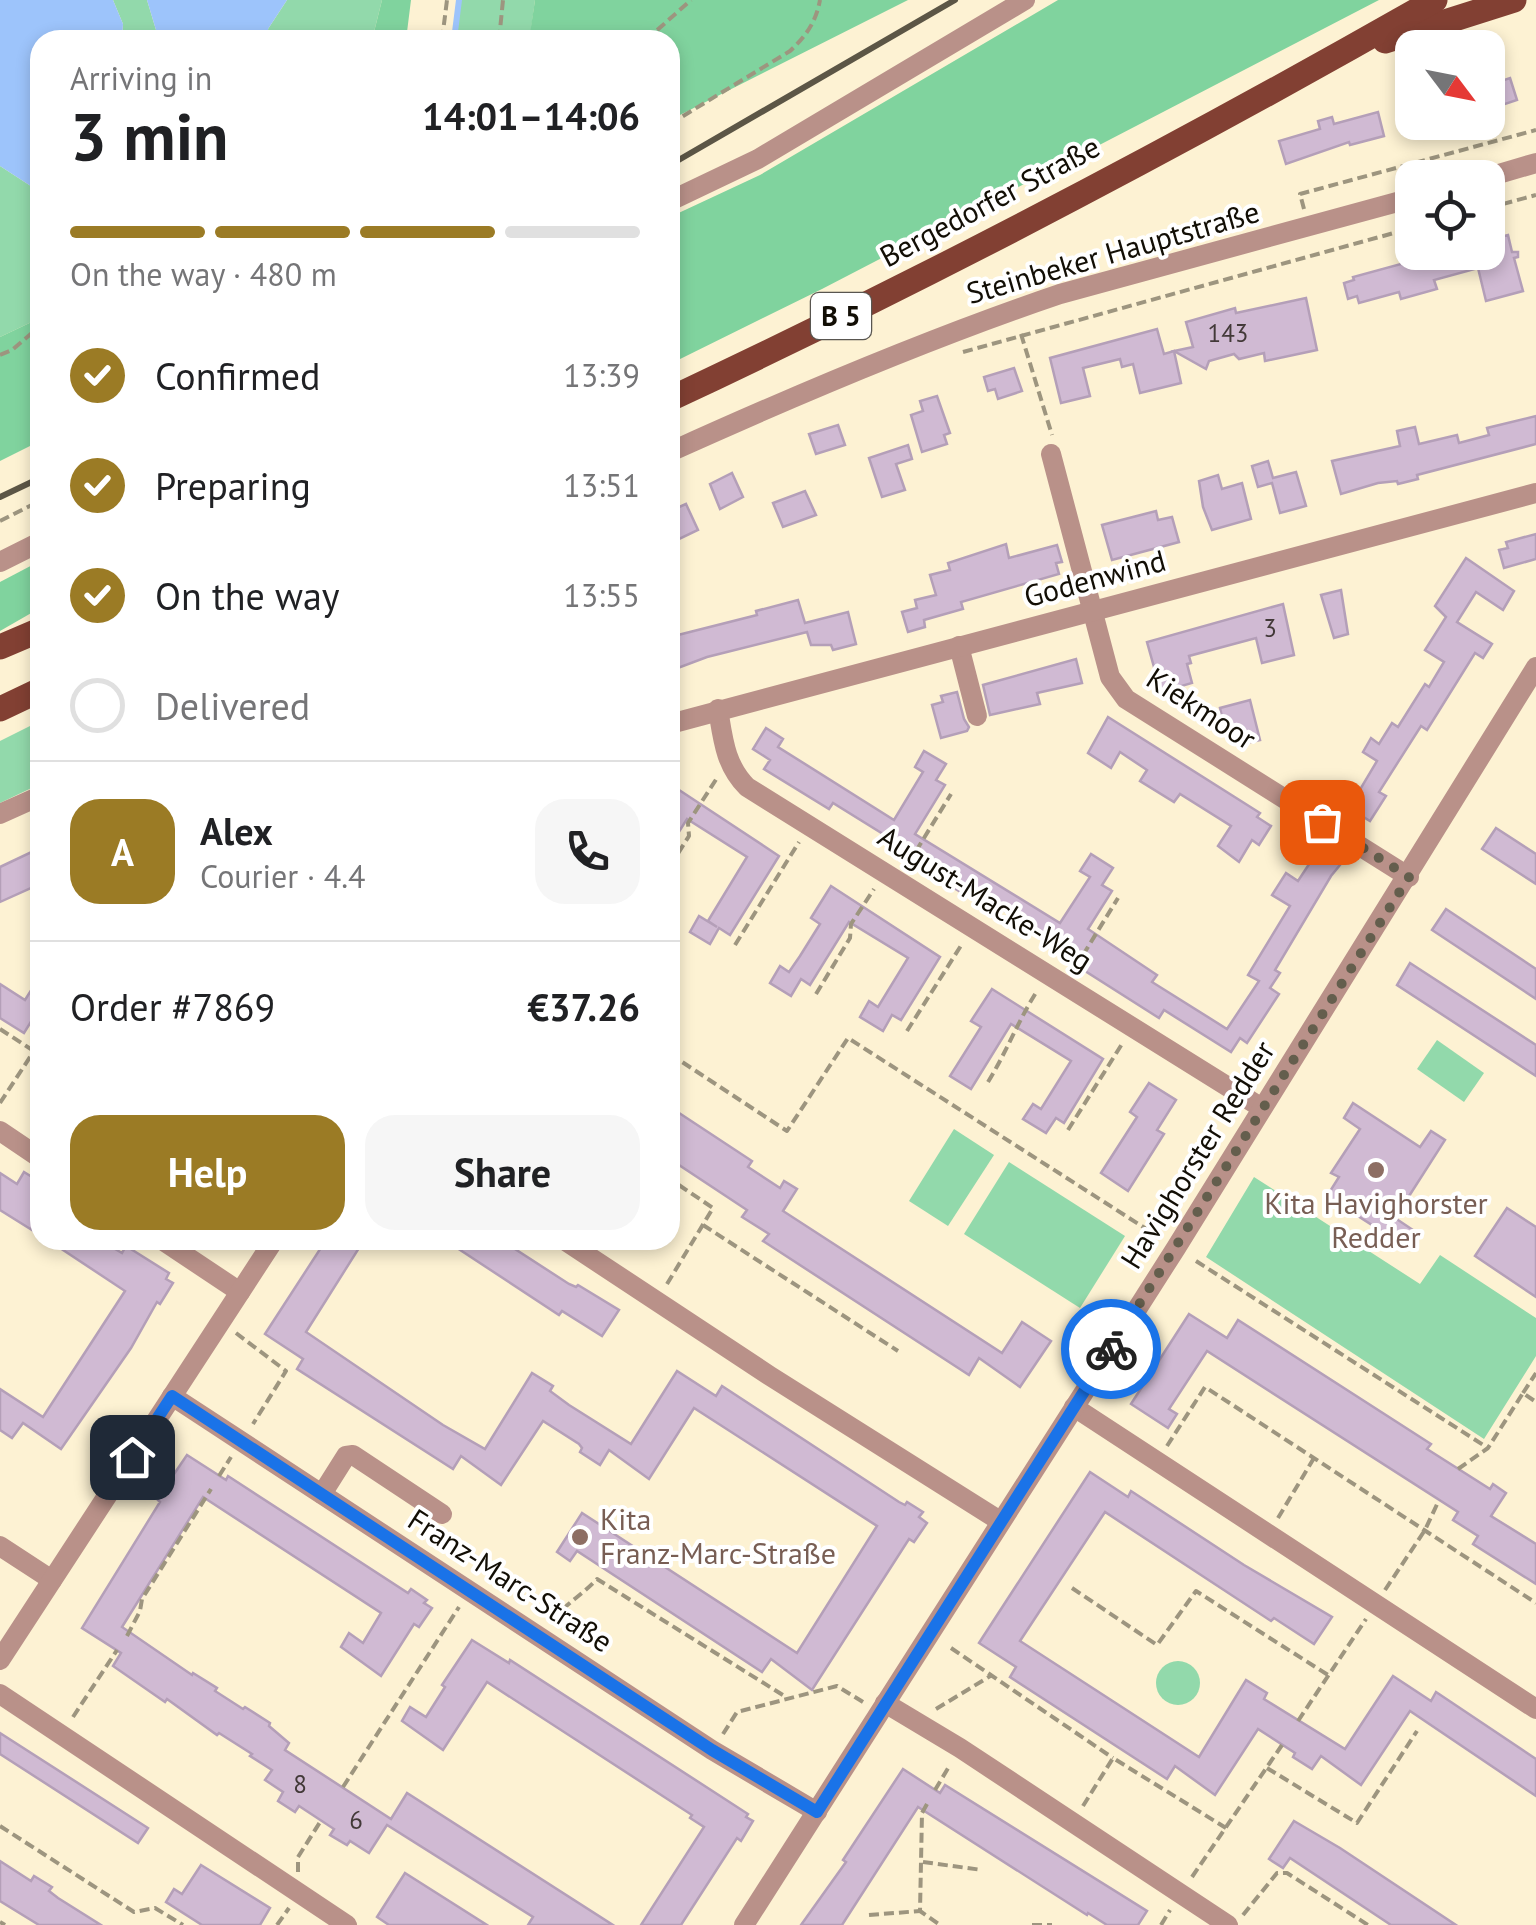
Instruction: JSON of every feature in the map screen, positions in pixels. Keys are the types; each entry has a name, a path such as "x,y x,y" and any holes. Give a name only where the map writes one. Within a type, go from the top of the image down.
{"main road":[{"name":"Bergedorfer Straße","path":"680,394 1011,230 1436,0"},
{"name":"Bergedorfer Straße","path":"1337,56 1514,0"},
{"path":"0,647 30,634"},
{"path":"0,709 30,695"}],"street":[{"path":"680,197 758,158 1024,0"},
{"path":"1505,172 1536,163"},
{"name":"Steinbeker Hauptstraße","path":"680,448 906,349 1014,309 1395,203"},
{"name":"Kiekmoor","path":"1052,454 1110,678 1126,699 1409,877"},
{"name":"Godenwind","path":"680,721 1536,493"},
{"path":"0,562 30,547"},
{"path":"959,646 977,716"},
{"name":"Havighorster Redder","path":"744,1925 1409,877 1536,667"},
{"path":"718,710 728,761"},
{"name":"August-Macke-Weg","path":"728,761 748,787 1262,1108"},
{"path":"0,814 30,800"},
{"path":"0,1131 30,1151"},
{"path":"177,1250 240,1292"},
{"path":"0,1660 267,1250"},
{"path":"580,1250 1000,1521"},
{"name":"Franz-Marc-Straße","path":"172,1396 712,1750 817,1812"},
{"path":"1074,1407 1536,1709"},
{"path":"322,1494 346,1456 353,1456 442,1514"},
{"path":"0,1546 52,1580"},
{"path":"0,1694 346,1925"},
{"path":"882,1708 960,1748 1231,1925"}],"path":[{"path":"444,30 448,0"},
{"path":"499,30 503,0"},
{"path":"657,30 691,0"},
{"path":"680,118 790,51 816,18 820,0"},
{"path":"1310,227 1300,194 1536,130"},
{"path":"1505,203 1536,194"},
{"path":"946,357 1395,233"},
{"path":"1014,309 1052,432 1052,454"},
{"path":"0,355 30,335"},
{"path":"0,521 30,506"},
{"path":"680,850 689,836 688,823 728,761"},
{"path":"816,994 850,938 851,924 951,794"},
{"path":"736,945 810,825"},
{"path":"988,1082 1014,1040 1015,1027 1118,898"},
{"path":"907,1031 972,927"},
{"path":"1068,1130 1133,1027"},
{"path":"0,1029 30,1048"},
{"path":"680,1061 787,1131 848,1038 1152,1232"},
{"path":"0,1103 30,1062"},
{"path":"657,1300 713,1208 680,1186"},
{"path":"703,1225 898,1351"},
{"path":"1196,1262 1488,1448"},
{"path":"219,1476 286,1371 220,1322"},
{"path":"1458,1469 1488,1448 1536,1373"},
{"path":"1158,1460 1205,1387 1536,1603"},
{"path":"1523,1393 1536,1402"},
{"path":"1269,1533 1314,1458"},
{"path":"127,1636 142,1600 211,1489"},
{"path":"539,1636 567,1602 579,1598 596,1580 786,1697"},
{"path":"1072,1588 1157,1645 1196,1592 1328,1675"},
{"path":"342,1788 469,1590"},
{"path":"951,1648 1226,1828"},
{"path":"61,1735 116,1650"},
{"path":"930,1705 935,1709 992,1675"},
{"path":"712,1750 737,1712 786,1697 837,1686 882,1708"},
{"path":"1267,1768 1358,1823 1417,1731"},
{"path":"1181,1894 1282,1745"},
{"path":"935,1790 960,1748"},
{"path":"1072,1822 1114,1758"},
{"path":"920,1911 922,1813 927,1804"},
{"path":"298,1893 298,1856 322,1819"},
{"path":"0,1826 134,1912 155,1908 183,1925"},
{"path":"922,1862 982,1870"},
{"path":"1231,1925 1277,1873 1287,1873 1368,1925"},
{"path":"869,1915 920,1911 940,1925"},
{"path":"1032,1925 1052,1925"}],"green space":[{"path":"113,0 147,0 156,30 123,30"},
{"path":"287,0 382,0 374,30 268,29"},
{"path":"382,0 411,0 407,30 374,30"},
{"path":"459,0 535,0 531,30 455,30"},
{"path":"535,0 908,0 680,115 680,30 530,30"},
{"path":"1058,0 1379,0 680,359 680,212 760,175"},
{"path":"0,166 30,186 30,323 0,337"},
{"path":"30,323 30,446 0,461 0,337"},
{"path":"30,566 30,614 0,631 0,582"},
{"path":"30,726 30,789 0,803 0,741"},
{"path":"1437,1040 1484,1073 1464,1102 1417,1069"},
{"path":"954,1129 994,1155 948,1226 909,1201"},
{"path":"1009,1162 1125,1236 1080,1308 964,1234"},
{"path":"1254,1177 1420,1284 1440,1255 1536,1318 1536,1356 1484,1439 1206,1257"},
{"path":"1178,1661 1194,1667 1200,1683 1194,1699 1178,1705 1162,1699 1156,1683 1162,1667"}],"water":[{"path":"0,0 113,0 123,30 30,30 30,186 0,166"},
{"path":"147,0 287,0 268,30 156,30"}],"building":[{"path":"1510,78 1517,100 1505,104 1505,80"},
{"path":"1378,112 1384,136 1350,145 1349,142 1286,164 1279,141 1320,129 1318,121 1332,117 1334,124"},
{"path":"1508,235 1512,252 1518,252 1514,258 1523,291 1486,301 1478,270 1505,270"},
{"path":"1395,266 1395,270 1471,270 1434,280 1437,289 1401,299 1399,292 1359,303 1357,296 1348,299 1344,283 1354,280 1353,277"},
{"path":"1306,298 1317,350 1265,361 1264,353 1239,359 1234,354 1209,361 1206,369 1174,351 1193,347 1186,322 1235,308 1236,313"},
{"path":"1157,329 1164,354 1174,351 1181,383 1140,393 1133,364 1122,367 1120,359 1083,368 1090,396 1061,403 1050,358"},
{"path":"1014,368 1022,391 998,399 995,389 988,391 984,377"},
{"path":"937,396 950,433 944,435 947,444 922,452 911,415 923,411 920,401"},
{"path":"1536,416 1536,444 1417,475 1418,479 1378,483 1341,494 1332,461 1400,446 1397,431 1415,427 1419,444 1457,435 1459,443 1489,435 1487,428"},
{"path":"838,425 845,445 816,454 809,434"},
{"path":"908,445 912,459 896,464 905,490 882,497 869,458"},
{"path":"1268,461 1273,478 1296,472 1306,506 1280,513 1272,483 1258,487 1252,466"},
{"path":"732,473 743,497 720,509 710,484"},
{"path":"1218,475 1222,489 1242,483 1251,519 1212,530 1199,481"},
{"path":"805,491 816,515 783,527 773,503"},
{"path":"686,504 698,530 680,539 680,507"},
{"path":"1156,511 1158,520 1172,517 1179,542 1112,560 1102,525"},
{"path":"1536,534 1536,559 1504,568 1499,550 1508,548 1506,542"},
{"path":"1006,544 1009,558 1057,545 1062,562 1056,563 1059,574 961,602 963,609 924,620 925,627 908,632 902,612 917,608 915,600 936,595 930,575 950,570 948,563"},
{"path":"1466,558 1514,591 1503,610 1476,592 1457,622 1492,644 1483,658 1475,653 1427,730 1421,726 1379,792 1386,796 1370,821 1349,808 1377,761 1363,752 1371,738 1379,744 1392,723 1398,727 1444,662 1425,650 1446,617 1435,606"},
{"path":"1341,590 1348,634 1334,638 1321,595"},
{"path":"798,600 805,623 848,612 856,644 833,650 831,645 811,645 807,632 680,667 680,634 757,615 756,611"},
{"path":"1283,604 1294,655 1262,663 1256,638 1189,656 1192,683 1161,692 1147,642"},
{"path":"1076,659 1082,683 1037,693 1040,704 990,715 983,685"},
{"path":"957,692 969,727 941,738 932,705 943,702 941,696"},
{"path":"1250,700 1260,740 1242,744 1239,730 1226,734 1220,708"},
{"path":"1108,717 1260,813 1257,817 1271,826 1259,845 1252,840 1239,862 1218,846 1231,826 1180,794 1174,802 1140,781 1147,770 1120,752 1111,768 1088,753"},
{"path":"766,728 783,739 778,747 894,820 923,772 915,767 924,751 946,764 936,780 945,785 915,834 1060,923 1090,877 1080,871 1091,854 1113,868 1102,885 1112,891 1088,929 1157,975 1152,982 1227,1029 1259,981 1248,975 1290,906 1272,895 1286,873 1298,881 1321,846 1344,860 1275,970 1280,973 1270,988 1279,994 1247,1043 1240,1038 1231,1052 1164,1010 1159,1018 1082,969 1086,962 1000,908 997,914 916,865 920,857 833,803 829,809 764,769 770,760 753,749"},
{"path":"680,791 779,856 730,935 719,928 710,944 690,932 699,916 717,927 708,921 747,857 687,819 680,830"},
{"path":"1496,828 1536,854 1536,884 1482,849"},
{"path":"30,853 30,888 0,902 0,867"},
{"path":"831,886 940,957 901,1020 892,1015 883,1031 860,1017 869,1001 878,1007 908,958 849,922 810,985 801,979 791,996 770,983 780,966 789,972 800,956 820,924 811,918"},
{"path":"1446,909 1536,969 1536,999 1432,930"},
{"path":"1410,963 1536,1045 1536,1076 1397,985"},
{"path":"0,984 25,1000 30,992 30,1023 24,1033 0,1018"},
{"path":"992,989 1103,1059 1064,1123 1056,1118 1046,1133 1023,1119 1033,1104 1041,1109 1071,1061 1011,1024 971,1089 950,1076 981,1027 971,1021"},
{"path":"1149,1083 1176,1100 1157,1130 1164,1134 1128,1191 1101,1173 1137,1117 1130,1112"},
{"path":"1353,1103 1420,1147 1431,1131 1445,1140 1395,1218 1413,1230 1403,1245 1327,1196 1339,1177 1331,1173 1360,1129 1344,1118"},
{"path":"680,1114 752,1161 748,1167 780,1188 784,1181 797,1189 783,1211 1002,1353 1022,1322 1051,1341 1020,1387 979,1358 969,1375 763,1241 769,1234 742,1217 747,1210 680,1166"},
{"path":"24,1172 30,1176 30,1229 0,1210 0,1173 17,1184"},
{"path":"1507,1208 1536,1227 1536,1297 1475,1256"},
{"path":"63,1250 132,1250 169,1273 166,1279 173,1283 61,1449 23,1423 12,1438 0,1430 0,1389 43,1417 125,1291"},
{"path":"320,1250 358,1250 306,1332 485,1449 532,1373 553,1386 550,1391 569,1405 631,1444 677,1371 716,1396 722,1386 899,1502 907,1502 923,1512 919,1517 927,1523 914,1542 909,1539 812,1690 771,1659 762,1672 577,1551 570,1561 557,1552 582,1513 797,1653 877,1526 694,1408 649,1479 609,1450 600,1465 580,1452 579,1444 543,1421 501,1485 461,1456 453,1469 297,1369 303,1359 265,1334"},
{"path":"460,1250 516,1250 619,1310 602,1336 562,1311 559,1315"},
{"path":"1189,1314 1227,1338 1238,1320 1431,1444 1427,1449 1490,1489 1493,1484 1506,1493 1491,1516 1536,1544 1536,1584 1473,1544 1478,1536 1453,1520 1458,1512 1207,1351 1169,1409 1177,1414 1168,1428 1131,1404"},
{"path":"187,1455 226,1480 228,1476 408,1593 411,1589 432,1608 419,1627 414,1624 381,1676 341,1647 349,1633 363,1643 381,1613 203,1497 122,1627 217,1688 215,1691 270,1723 289,1743 285,1750 391,1819 407,1793 613,1925 528,1925 533,1917 387,1825 369,1853 350,1841 347,1845 330,1835 334,1829 299,1806 295,1812 278,1801 283,1792 265,1780 272,1770 252,1754 113,1666 121,1653 82,1628"},
{"path":"1090,1472 1128,1497 1131,1491 1332,1617 1314,1644 1274,1618 1271,1621 1105,1512 1020,1641 1199,1757 1246,1680 1267,1693 1264,1699 1345,1749 1393,1676 1431,1701 1436,1692 1536,1759 1536,1796 1410,1711 1361,1785 1321,1756 1312,1769 1258,1729 1215,1795 1175,1766 1167,1779 1010,1677 1016,1667 979,1643"},
{"path":"472,1640 509,1663 510,1660 748,1814 746,1817 753,1821 741,1841 737,1838 681,1925 641,1925 704,1827 690,1818 692,1815 487,1682 443,1750 402,1721 410,1707 426,1717"},
{"path":"0,1733 148,1828 138,1843 0,1754"},
{"path":"903,1769 940,1793 945,1785 1147,1911 1138,1925 1107,1925 918,1807 842,1925 801,1925 846,1862 843,1860"},
{"path":"1294,1821 1456,1925 1391,1925 1290,1858 1283,1868 1269,1859"},
{"path":"0,1861 31,1881 34,1876 52,1887 49,1891 58,1898 101,1925 39,1925 0,1901"},
{"path":"201,1865 270,1908 260,1925 202,1925 166,1902 174,1889 182,1894"},
{"path":"405,1873 487,1925 389,1925 377,1917"}],"waterway":[{"path":"455,30 459,0"}],"railway":[{"path":"680,159 955,0"},
{"path":"0,497 30,483"}],"way so far":[{"path":"1111,1349 1409,877 1322,822"}],"place":[{"name":"Kita Havighorster Redder","path":"1376,1170"},
{"name":"Kita Franz-Marc-Straße","path":"580,1537"}],"route":[{"path":"132,1457 172,1396 712,1750 817,1812 1111,1349"}]}
